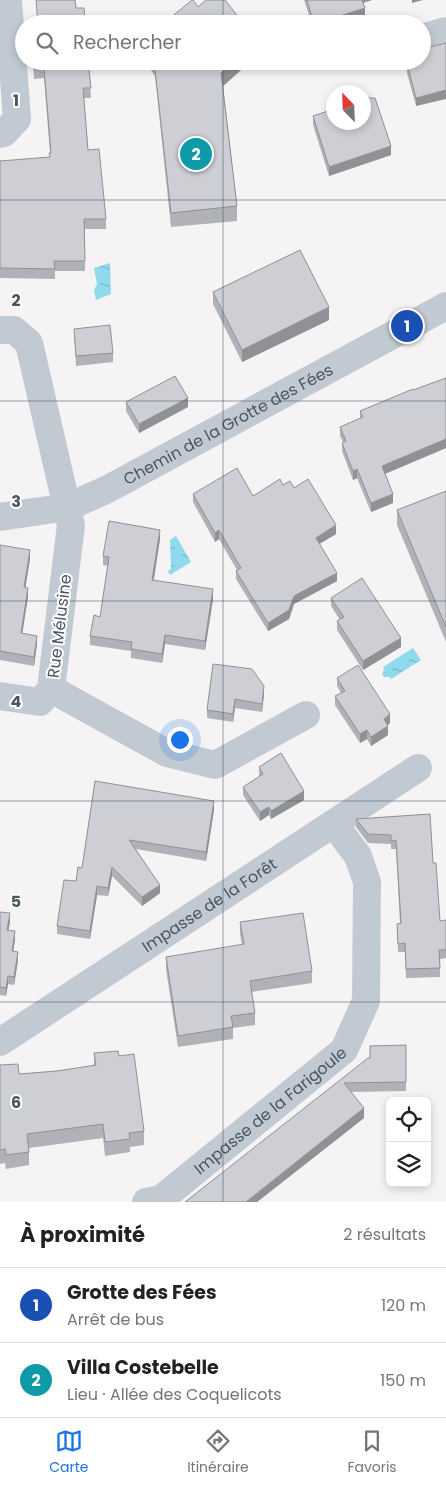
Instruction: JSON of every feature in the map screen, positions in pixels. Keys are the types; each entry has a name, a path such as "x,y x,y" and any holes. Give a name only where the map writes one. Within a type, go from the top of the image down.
{"street":[{"path":"0,134 4,133 17,119 8,0"},
{"path":"431,35 446,31"},
{"name":"Chemin de la Grotte des Fées","path":"0,517 68,507 108,489 446,306"},
{"name":"Rue Mélusine","path":"0,330 14,330 29,343 72,524 51,689 40,702 0,696"},
{"path":"51,689 167,753 214,765 306,715"},
{"name":"Impasse de la Forêt","path":"0,1042 418,768"},
{"name":"Impasse de la Farigoule","path":"146,1202 161,1199 344,1050 366,1001 366,882 358,856 334,824"}],"water":[{"path":"110,263 111,294 96,300 94,290 97,284 94,268"},
{"path":"176,536 191,562 170,575 168,571 171,569 170,540"},
{"path":"413,648 421,660 391,679 390,677 384,677 382,674 383,667"}],"building":[{"path":"36,0 75,0 76,8 84,8 84,15 37,15"},
{"path":"192,0 198,7 206,0 225,0 237,15 174,15"},
{"path":"307,0 362,0 365,8 343,15 311,15"},
{"path":"446,43 446,90 416,98 409,70 431,70 431,47"},
{"path":"44,70 89,70 91,88 83,88 88,150 99,149 106,219 84,219 85,261 54,261 55,269 0,268 0,161 50,157 49,153 51,153"},
{"path":"155,70 224,70 221,73 237,206 171,213"},
{"path":"371,98 375,98 391,146 329,167 313,116 326,112 326,130 371,130"},
{"path":"300,250 329,307 242,350 213,292"},
{"path":"110,325 113,353 76,356 74,329"},
{"path":"175,376 188,398 139,424 126,402"},
{"path":"446,378 446,439 382,466 393,494 371,503 357,469 353,471 342,443 346,441 340,427 363,417 360,411 413,389"},
{"path":"237,468 253,496 280,479 283,485 290,481 294,488 308,479 336,525 316,538 337,573 294,596 289,610 268,623 236,571 241,568 219,530 215,533 193,494"},
{"path":"446,491 446,627 397,510"},
{"path":"109,521 160,530 152,580 213,589 205,641 165,635 162,654 131,649 132,642 90,636 94,615 100,617 109,557 103,556"},
{"path":"0,545 30,550 24,587 28,588 21,633 37,636 34,657 0,651"},
{"path":"362,578 401,638 363,661 337,621 344,617 331,598"},
{"path":"213,664 252,669 264,686 262,704 235,699 233,714 207,710"},
{"path":"358,665 390,714 384,719 388,726 371,737 367,730 360,734 335,696 345,691 337,678"},
{"path":"281,753 304,791 271,811 269,807 260,812 243,787 263,774 259,767"},
{"path":"95,781 214,801 206,852 129,840 160,885 142,897 112,867 108,888 97,886 90,931 57,926 64,880 76,881 78,867 82,868"},
{"path":"430,814 433,863 436,863 440,921 446,920 446,950 439,950 440,968 406,969 405,943 398,944 397,924 401,923 396,840 391,841 391,835 368,834 356,819"},
{"path":"0,912 10,913 7,930 15,931 12,951 18,952 14,977 8,976 6,988 0,987"},
{"path":"303,913 312,971 250,981 255,1013 231,1016 233,1027 178,1036 166,957 244,944 240,922"},
{"path":"406,1045 406,1082 344,1083 364,1108 246,1202 185,1202 370,1058 370,1046"},
{"path":"118,1051 119,1056 134,1054 144,1131 129,1133 130,1139 105,1142 103,1124 27,1134 29,1152 6,1155 5,1149 0,1150 0,1065 18,1064 19,1074 57,1071 96,1065 94,1053"}],"place":[{"name":"Villa Costebelle","path":"196,154"},
{"name":"Grotte des Fées","path":"407,326"}]}
